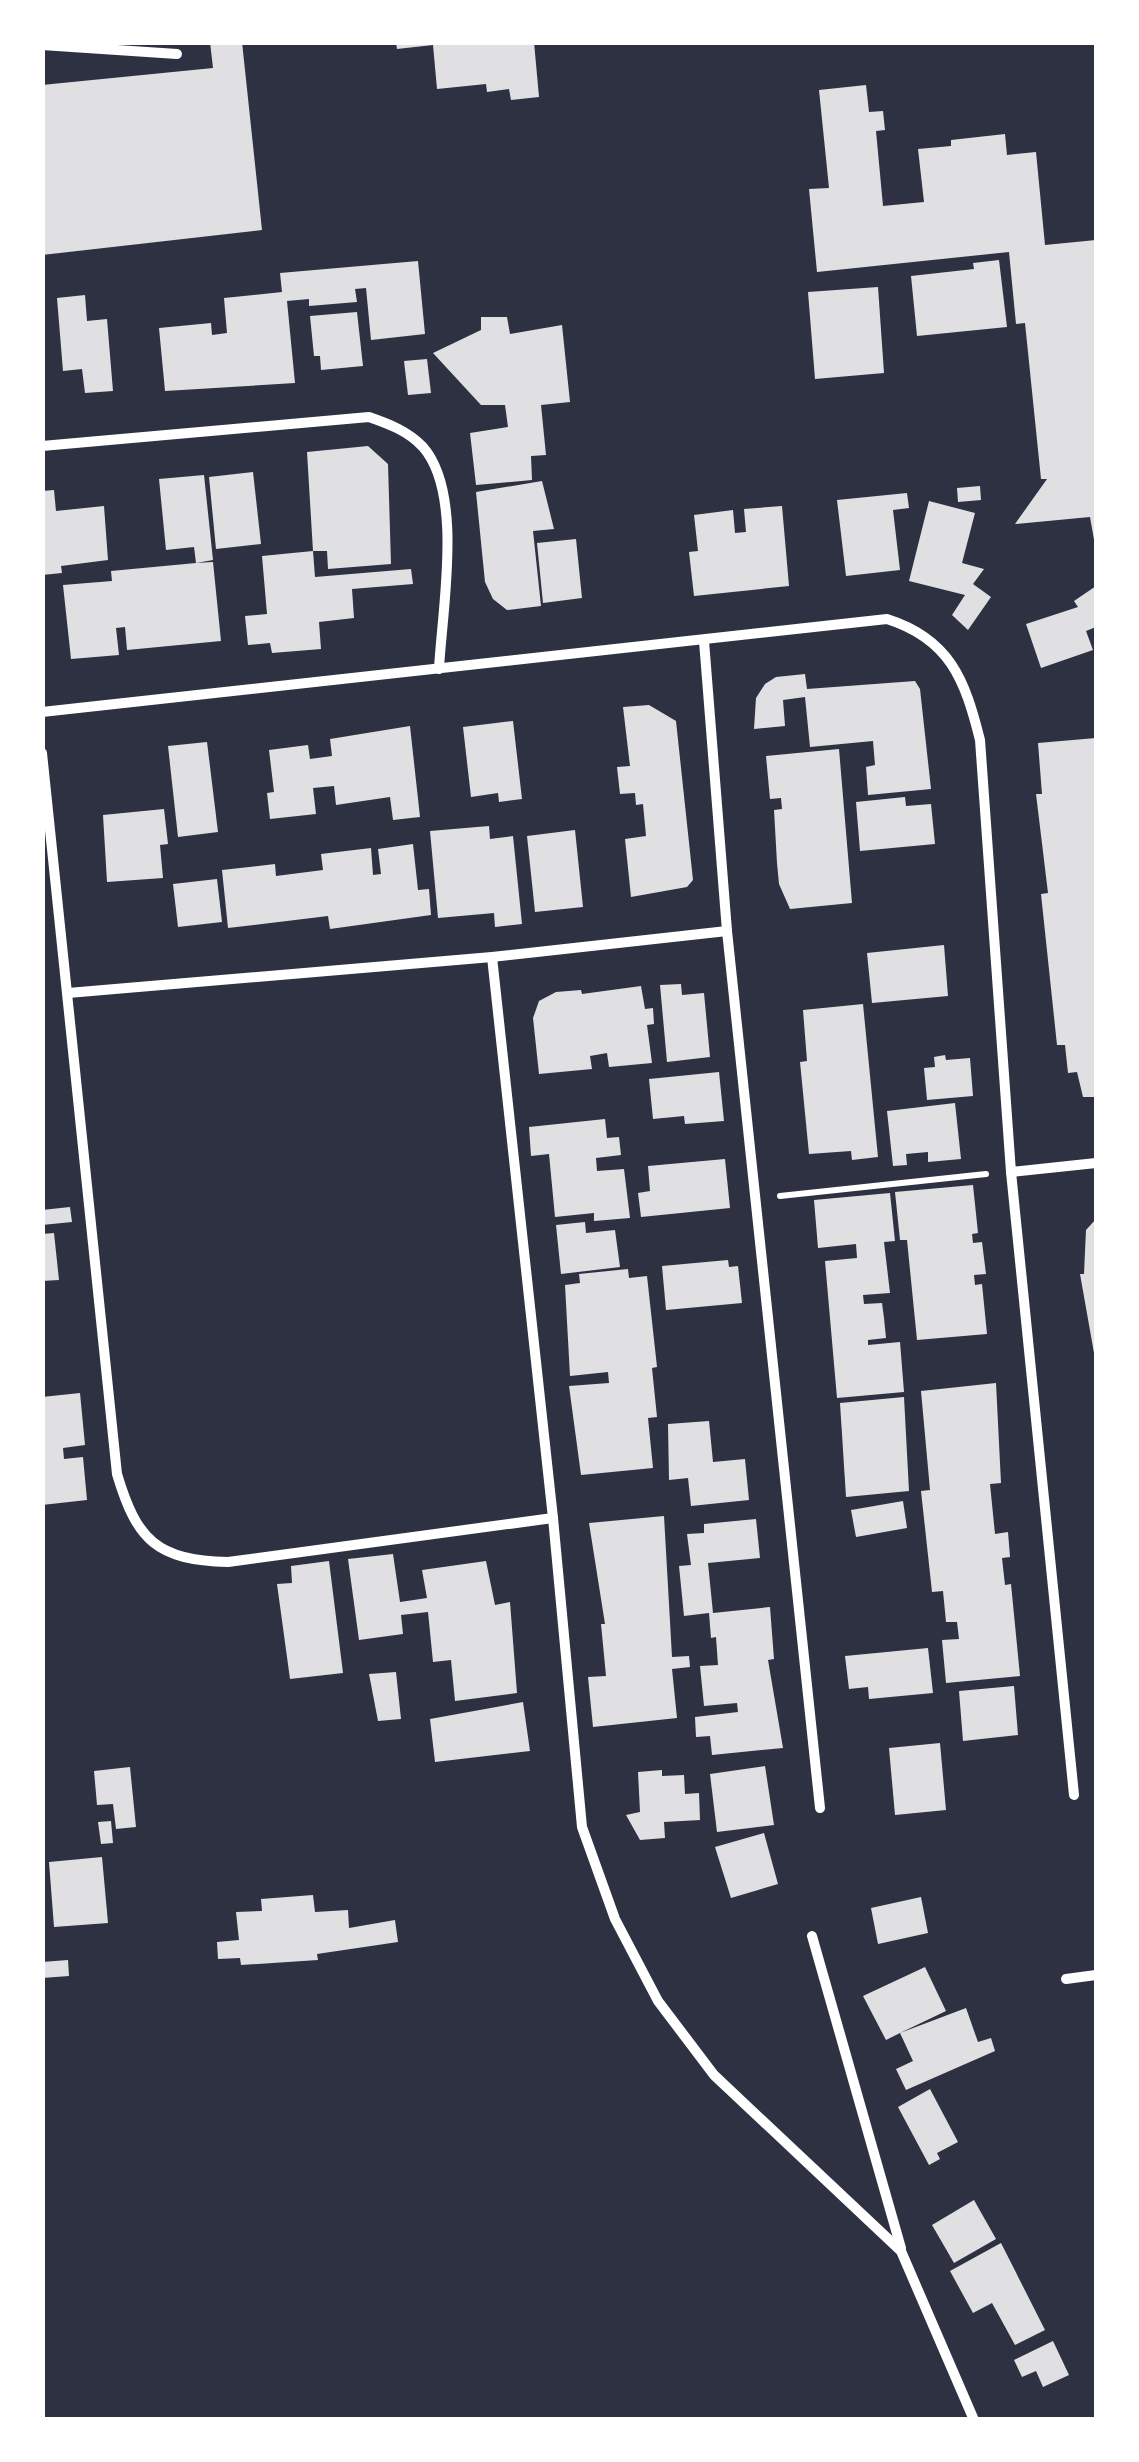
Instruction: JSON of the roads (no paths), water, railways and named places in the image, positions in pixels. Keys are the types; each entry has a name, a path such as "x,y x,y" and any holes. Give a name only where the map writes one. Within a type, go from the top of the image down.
{"street":[{"path":"42,45 177,54"},
{"path":"42,446 369,416 403,430 424,448 440,475 446,508 439,669"},
{"path":"42,712 887,619 920,630 947,658 969,695 980,740 1011,1172 1074,1796"},
{"path":"704,642 727,931 759,1198 820,1808"},
{"path":"42,753 117,1474 128,1511 142,1532 162,1551 184,1561 228,1562 554,1518"},
{"path":"68,993 492,957 727,931"},
{"path":"492,957 554,1518 582,1828 615,1919 658,2001 714,2076 901,2251"},
{"path":"1011,1172 1096,1163"},
{"path":"812,1936 901,2251 974,2420"},
{"path":"1066,1979 1096,1975"}]}
